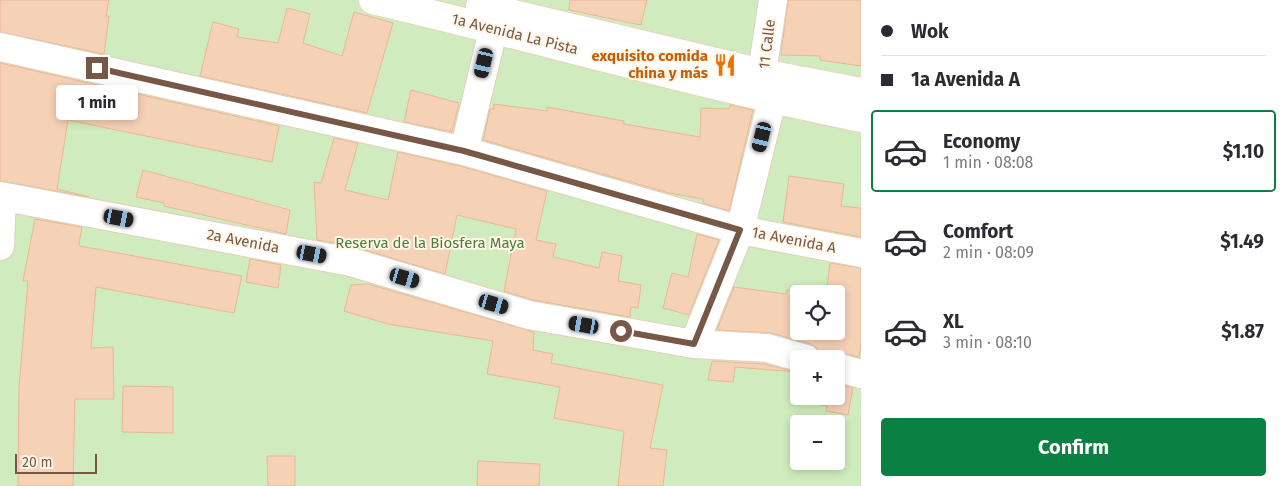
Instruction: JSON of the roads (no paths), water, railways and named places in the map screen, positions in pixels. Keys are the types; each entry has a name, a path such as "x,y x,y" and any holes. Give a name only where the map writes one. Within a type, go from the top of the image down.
{"street":[{"name":"1a Avenida La Pista","path":"373,0 495,19 861,92"},
{"name":"1a Avenida La Pista","path":"455,0 495,19 772,100 861,118"},
{"name":"11 Calle","path":"772,100 762,73 773,0"},
{"path":"464,151 495,19"},
{"name":"1a Avenida A","path":"0,47 464,151 740,230 861,253"},
{"path":"694,344 740,230 772,100"},
{"path":"0,246 1,196"},
{"name":"2a Avenida","path":"1,196 351,262 529,315 694,344 767,348 790,354"},
{"path":"845,370 861,374"}],"place":[{"name":"exquisito comida china y más","path":"725,65"}],"park label":[{"name":"Reserva de la Biosfera Maya","path":"430,243"}]}
